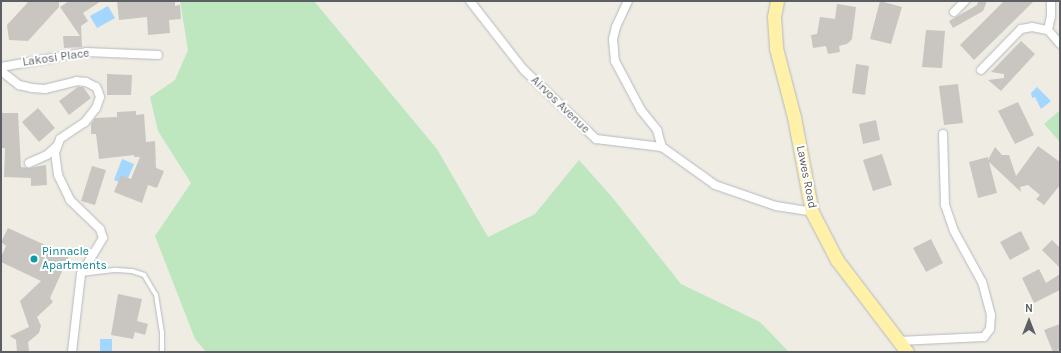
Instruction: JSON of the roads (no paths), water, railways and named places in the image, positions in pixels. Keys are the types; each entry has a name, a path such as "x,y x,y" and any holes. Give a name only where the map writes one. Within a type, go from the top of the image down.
{"main road":[{"name":"Lawes Road","path":"777,1 774,17 776,48 794,117 812,212 837,260 907,352"}],"street":[{"name":"Airvos Avenue","path":"470,1 524,70 596,139 662,147 715,185 776,206 812,212"},
{"path":"628,1 616,27 613,39 615,61 641,110 657,130 662,147"},
{"path":"954,12 965,1"},
{"path":"1048,30 1051,16 1051,1"},
{"path":"982,70 1021,29 1032,27 1048,30 1060,44"},
{"name":"Lakosi Place","path":"1,67 86,52 158,55"},
{"path":"1,71 19,86 32,88 45,89 76,81 86,82 96,87 100,97 96,108 85,122 60,139 55,153 58,174 70,200 100,229 103,238 81,274 72,352"},
{"path":"899,341 984,337 990,329 991,315 982,282 954,231 945,205 943,134"},
{"path":"29,163 47,155 58,145"}],"lane":[{"path":"81,274 116,270 132,271 144,275 156,295 162,332 162,352"}],"water":[{"path":"108,6 115,18 97,28 90,16"},
{"path":"1037,87 1051,101 1041,109 1035,97 1032,98 1031,93"},
{"path":"122,159 134,164 128,178 119,182 114,180"},
{"path":"100,339 112,339 112,352 100,352"}],"place":[{"name":"Pinnacle Apartments","path":"34,259"}]}
